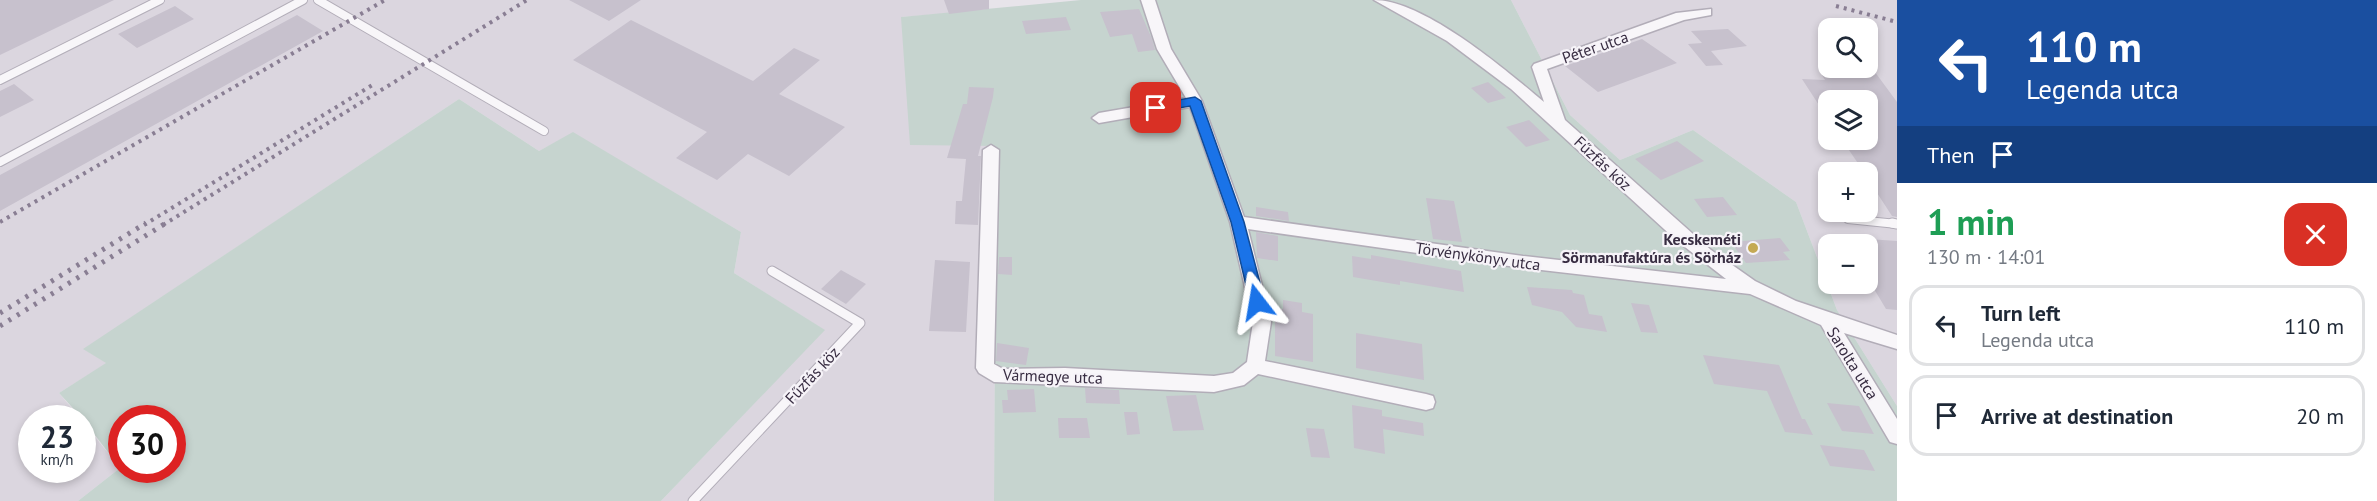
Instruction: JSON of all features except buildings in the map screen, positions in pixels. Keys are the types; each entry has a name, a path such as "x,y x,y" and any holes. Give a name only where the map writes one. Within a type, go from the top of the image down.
{"street":[{"path":"1148,0 1164,49 1195,101 1238,222 1262,322 1255,366 1426,402"},
{"name":"Fűzfás köz","path":"1381,0 1433,27 1477,56 1558,122 1692,245 1755,289 1828,322 1897,342"},
{"name":"Péter utca","path":"1558,122 1539,67 1681,16 1706,12"},
{"path":"1099,118 1195,101"},
{"name":"Vármegye utca","path":"991,150 985,368 1000,377 1065,376 1214,384 1238,380 1255,366"},
{"name":"Törvénykönyv utca","path":"1238,222 1523,262 1755,289"},
{"name":"Sarolta utca","path":"1828,322 1897,436"}],"lane":[{"path":"0,80 160,0"},
{"path":"0,162 303,0"},
{"path":"318,0 544,131"},
{"path":"1877,222 1897,224"},
{"name":"Fűzfás köz","path":"693,501 860,323 772,271"}],"shaded area":[{"path":"0,0 973,0 977,11 901,17 996,146 994,501 661,501 824,330 734,273 741,232 573,133 539,151 459,99 84,349 107,363 59,393 69,405 18,405 18,483 96,483 96,438 108,453 108,477 78,501 0,501"},
{"path":"1081,0 1511,0 1570,115 1620,160 1693,130 1796,202 1818,260 1818,294 1831,294 1837,310 1897,406 1897,501 994,501 996,146 910,145 901,17"},
{"path":"1511,0 1897,0 1897,406 1837,310 1831,294 1878,294 1878,234 1818,234 1818,260 1796,202 1693,130 1620,160 1570,115"},
{"path":"459,99 539,151 573,132 741,232 734,273 825,330 661,501 78,501 108,477 108,483 186,483 186,405 108,405 108,452 96,436 96,405 70,405 59,393 106,363 83,349"}],"railway":[{"path":"0,222 385,0"},
{"path":"163,225 527,0"},
{"path":"1836,6 1897,22"},
{"path":"144,225 374,84"},
{"path":"0,313 146,223"},
{"path":"0,326 166,223"}],"place":[{"name":"Kecskeméti Sörmanufaktúra és Sörház","path":"1753,248"}],"route":[{"path":"1156,108 1195,101 1238,222 1257,302"}]}
